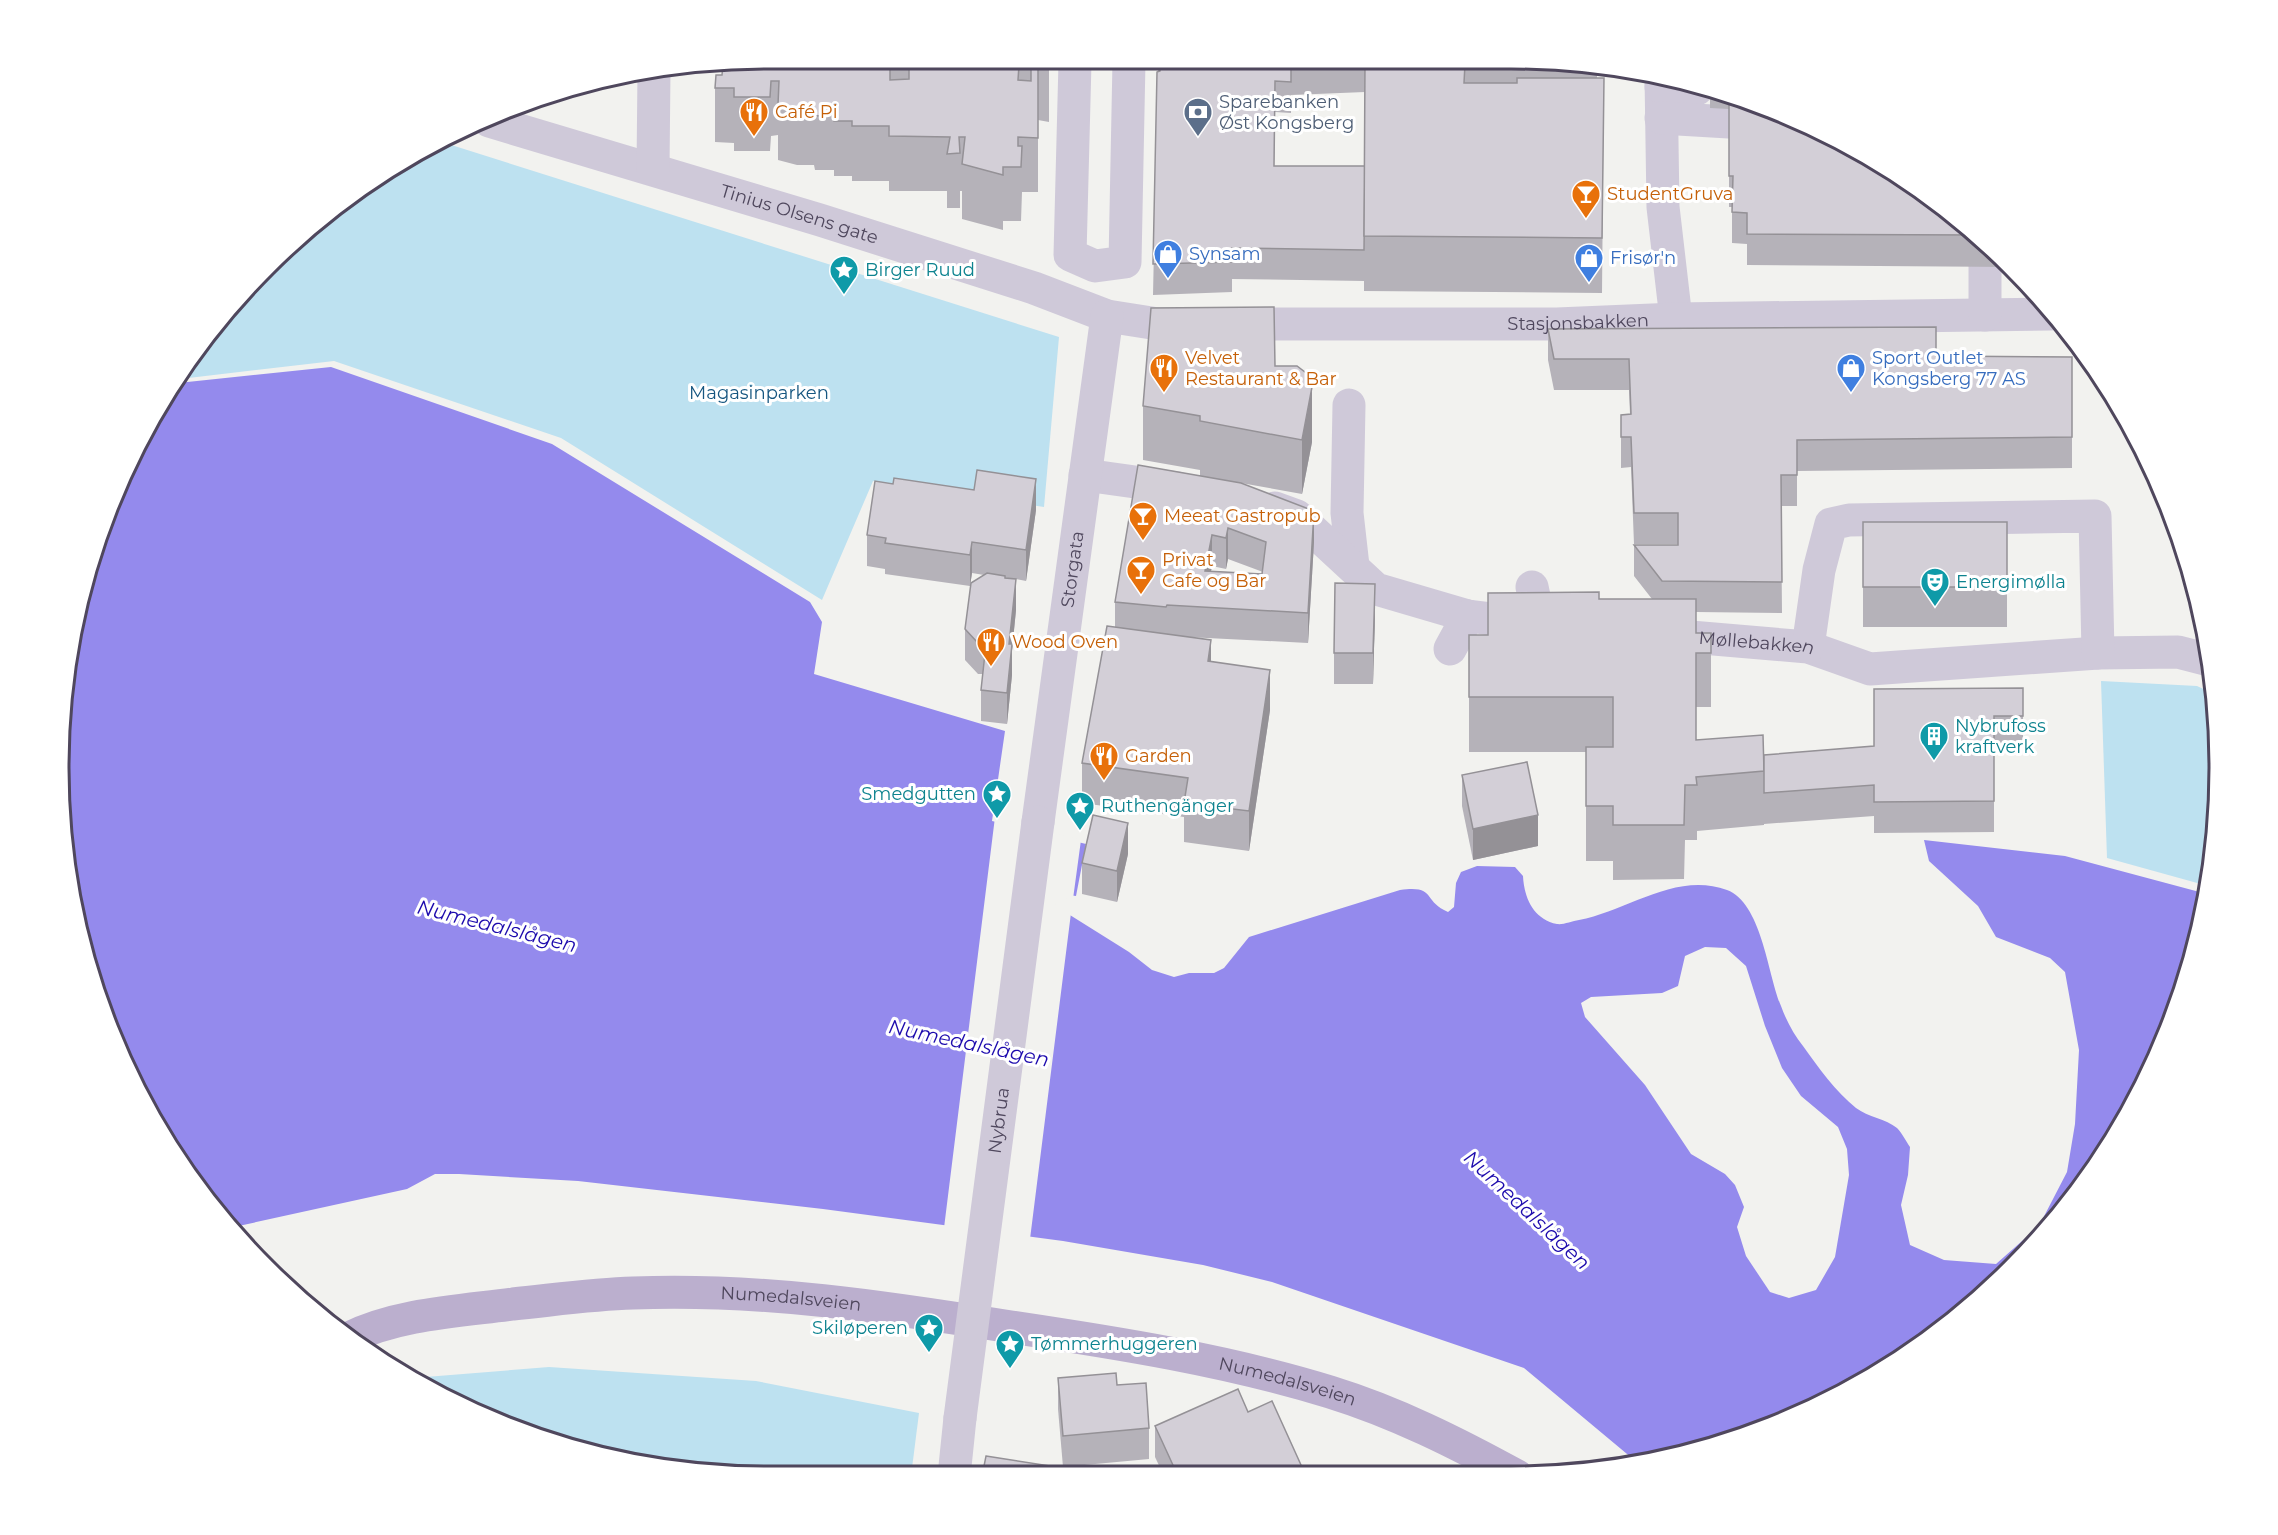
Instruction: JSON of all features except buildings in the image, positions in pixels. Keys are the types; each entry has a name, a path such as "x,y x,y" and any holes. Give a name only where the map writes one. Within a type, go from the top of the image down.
{"main road":[{"name":"Numedalsveien","path":"355,1331 469,1310 634,1293 810,1298 880,1306 1108,1342 1243,1368 1330,1392 1381,1410 1499,1466"}],"street":[{"path":"1075,69 1070,255 1095,266 1125,262 1129,69"},
{"path":"653,169 654,78"},
{"path":"1661,94 1683,91"},
{"path":"1661,94 1729,123"},
{"path":"1661,94 1662,207 1676,318"},
{"name":"Tinius Olsens gate","path":"497,123 653,169 1034,288 1107,316"},
{"path":"1985,266 1985,315"},
{"name":"Stasjonsbakken","path":"1107,316 1158,324 1546,324 1676,318 2042,314"},
{"name":"Storgata","path":"1038,822 1107,316"},
{"path":"1349,405 1347,513 1353,566"},
{"path":"1085,475 1209,493"},
{"path":"1250,500 1297,516 1377,589 1468,616 1555,627 1532,586"},
{"path":"1808,647 1819,570 1831,524 1849,520 2095,516 2098,653"},
{"path":"1450,649 1468,616"},
{"name":"Møllebakken","path":"1635,633 1720,638 1808,647 1869,669 2098,653 2178,652 2200,658"},
{"name":"Nybrua","path":"955,1466 1038,822"}],"green space":[{"name":"Magasinparken","path":"451,145 1059,337 1044,507 873,481 822,600 561,438 334,361 188,378 242,307 307,242 379,187"},
{"path":"2101,681 2197,686 2204,689 2208,722 2208,813 2199,884 2107,858"},
{"path":"549,1367 756,1381 919,1413 912,1466 722,1465 631,1453 543,1429 500,1413 427,1377"}],"water":[{"name":"Numedalslågen","path":"331,367 552,444 810,602 822,622 814,674 1005,731 992,821 1086,844 1076,896 1030,890 1129,952 1152,970 1174,977 1189,973 1214,973 1224,968 1249,937 1400,890 1412,889 1425,892 1440,908 1448,912 1454,907 1456,883 1461,872 1477,866 1515,867 1523,876 1525,892 1531,906 1542,917 1557,924 1597,915 1652,894 1689,885 1708,885 1727,890 1739,897 1756,925 1776,993 1790,1027 1800,1042 1841,1095 1861,1111 1897,1128 1910,1147 1908,1175 1901,1205 1910,1245 1944,1260 1996,1264 2032,1233 1971,1293 1936,1322 1860,1372 1778,1413 1735,1429 1691,1442 1629,1456 1524,1368 1272,1282 1203,1265 1063,1241 823,1209 578,1181 435,1174 407,1189 240,1226 187,1156 141,1076 122,1035 93,948 82,904 70,813 70,722 82,631 106,543 122,500 141,459 185,382","holes":["1705,947 1726,948 1746,966 1765,1026 1782,1068 1801,1096 1838,1127 1847,1149 1849,1175 1835,1257 1816,1290 1789,1298 1770,1292 1746,1256 1737,1227 1744,1207 1735,1185 1725,1174 1691,1154 1645,1085 1585,1017 1581,1003 1591,997 1662,993 1678,986 1685,956"]},
{"path":"1924,840 2065,856 2198,892 2172,992 2137,1076 2091,1156 2041,1222 2067,1172 2075,1124 2079,1050 2065,972 2050,958 1996,937 1978,906 1929,861"}],"pier":[{"path":"995,817 1081,840 1073,899 1040,895 1071,913 1030,1239 944,1228"}],"place":[{"name":"Café Pi","path":"754,138"},
{"name":"Sparebanken Øst Kongsberg","path":"1198,138"},
{"name":"StudentGruva","path":"1586,220"},
{"name":"Synsam","path":"1168,280"},
{"name":"Frisør'n","path":"1589,284"},
{"name":"Birger Ruud","path":"844,296"},
{"name":"Velvet Restaurant & Bar","path":"1164,394"},
{"name":"Sport Outlet Kongsberg 77 AS","path":"1851,394"},
{"name":"Meeat Gastropub","path":"1143,542"},
{"name":"Privat Cafe og Bar","path":"1141,596"},
{"name":"Energimølla","path":"1935,608"},
{"name":"Wood Oven","path":"991,668"},
{"name":"Nybrufoss kraftverk","path":"1934,762"},
{"name":"Garden","path":"1104,782"},
{"name":"Smedgutten","path":"997,820"},
{"name":"Ruthengänger","path":"1080,832"},
{"name":"Skiløperen","path":"929,1354"},
{"name":"Tømmerhuggeren","path":"1010,1370"}]}
